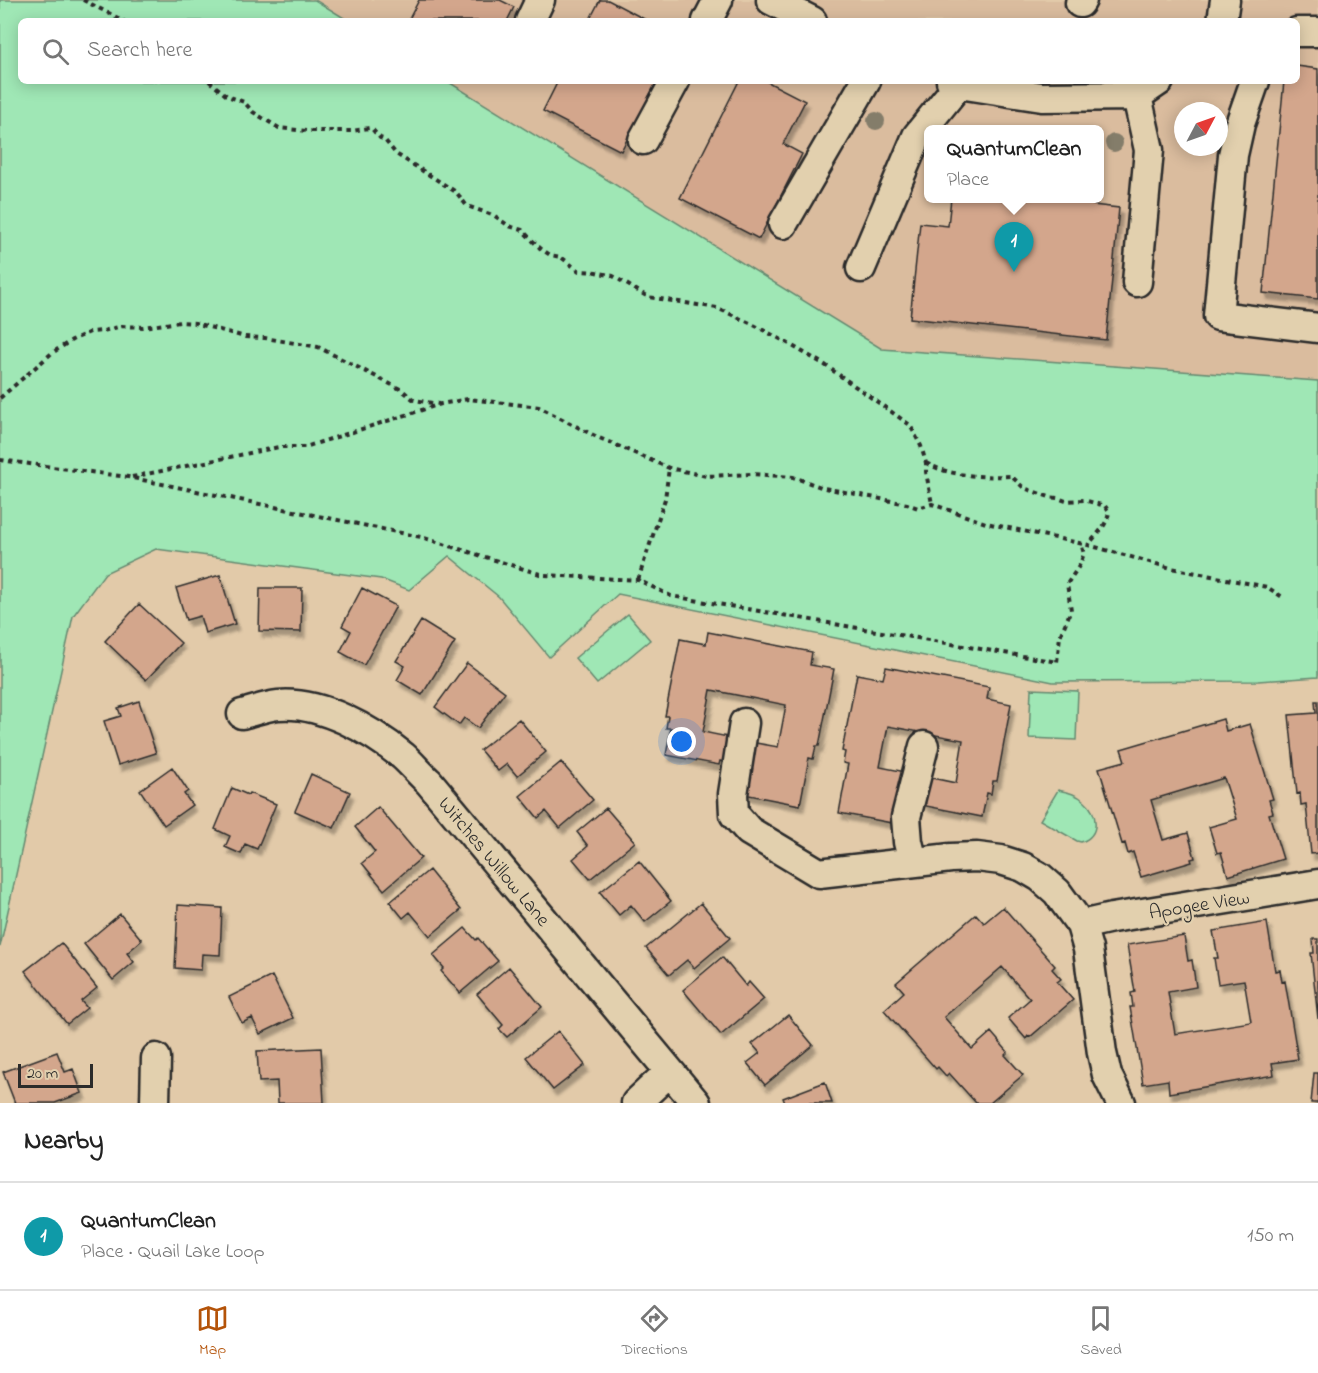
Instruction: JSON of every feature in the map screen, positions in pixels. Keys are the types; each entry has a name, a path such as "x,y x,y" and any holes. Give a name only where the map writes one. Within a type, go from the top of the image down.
{"street":[{"path":"531,18 540,0"},
{"path":"709,18 718,0"},
{"path":"771,0 806,18"},
{"path":"1222,18 1225,0"},
{"path":"1300,32 1318,32"},
{"path":"643,140 673,84"},
{"path":"783,224 864,84"},
{"path":"861,268 916,136 954,84"},
{"path":"966,84 1042,98 1148,88 1149,150 1137,282"},
{"path":"1254,84 1240,124 1233,155 1218,316 1318,328"},
{"name":"Witches Willow Lane","path":"242,714 278,705 309,707 338,716 369,732 403,756 429,782 696,1103"},
{"path":"744,723 733,794 735,814 748,831 819,873 977,857 1001,860 1023,867 1041,877 1057,892 1081,925 1088,949 1102,1053 1107,1075 1121,1103"},
{"path":"913,862 908,842 906,817 924,746"},
{"name":"Apogee View","path":"1081,925 1318,884"},
{"path":"155,1103 156,1058"},
{"path":"636,1103 669,1072"}],"path":[{"path":"83,0 118,18"},
{"path":"213,84 227,96 244,102 253,112 279,128 307,131 372,129 396,154 456,192 467,206 495,216 509,226 522,230 540,248 550,255 561,257 579,272 596,272 613,276 648,297 717,308 767,332 825,365 910,425 921,446 926,463 932,504"},
{"path":"0,398 52,353 90,332 122,326 143,327 180,322 245,337 318,347 402,390 414,400 441,404"},
{"path":"128,477 279,447 305,447 441,404 468,399 539,407 597,437 669,468 706,476 752,474 793,477 824,488 918,508 932,504 986,523 1081,543 1171,568 1267,587 1284,598"},
{"path":"0,460 128,477 421,537 543,575 638,580 670,596 1057,662 1060,636 1071,610 1067,584 1084,554 1081,543"},
{"path":"926,463 952,474 1011,476 1024,488 1049,497 1066,501 1084,500 1105,506 1109,512 1108,519 1088,545"},
{"path":"638,580 665,500 669,468"}],"shaded area":[{"path":"315,0 1318,0 1318,381 882,349 452,84 1300,84 1300,18 344,18"}],"green space":[{"path":"0,0 315,0 344,18 18,18 18,84 452,84 882,349 1318,381 1318,677 1258,681 1053,682 618,594 549,657 499,597 449,556 409,590 381,579 156,549 105,573 73,616 0,947"},
{"path":"628,614 650,640 597,684 575,658"},
{"path":"1031,689 1078,691 1076,740 1029,738"},
{"path":"1058,790 1078,797 1092,811 1094,829 1087,839 1077,841 1040,820"}],"building":[{"path":"419,0 500,0 514,7 508,18 410,18"},
{"path":"600,0 608,0 642,18 591,18"},
{"path":"1300,66 1318,69 1318,299 1263,293 1284,84 1300,84"},
{"path":"556,84 655,84 621,151 543,111"},
{"path":"737,84 772,84 805,101 783,144 802,154 759,239 680,198"},
{"path":"950,203 1093,203 1093,205 1119,208 1106,340 910,318 920,223 948,226"},
{"path":"220,575 235,624 205,633 200,616 186,620 176,588"},
{"path":"260,588 302,588 301,632 259,631"},
{"path":"362,588 396,606 364,665 340,652 351,631 342,626"},
{"path":"139,604 181,643 146,680 105,641"},
{"path":"421,621 455,642 422,695 397,680 405,666 396,661"},
{"path":"708,632 812,652 810,665 834,669 819,746 816,746 813,759 809,758 800,805 744,794 750,742 778,747 786,705 711,690 703,732 728,737 724,762 720,761 719,765 666,755 671,728 666,728 668,716 665,716 680,639 706,644"},
{"path":"467,663 505,692 478,728 464,718 459,725 435,707"},
{"path":"886,667 989,687 987,699 1011,704 997,781 993,781 991,794 987,793 982,817 926,806 922,803 927,777 956,783 963,740 888,726 880,767 906,772 897,797 892,823 839,813 848,764 843,763 845,752 842,751 857,674 883,679"},
{"path":"139,701 156,753 118,765 104,721 121,716 118,708"},
{"path":"1315,701 1318,701 1318,853 1311,854 1306,804 1301,805 1300,793 1297,794 1289,715 1316,713"},
{"path":"519,719 546,752 517,776 507,764 498,771 480,750"},
{"path":"1223,719 1226,731 1250,724 1273,799 1269,800 1273,813 1269,814 1283,859 1228,876 1221,852 1217,853 1209,827 1237,819 1224,778 1151,800 1163,840 1188,833 1195,858 1191,859 1192,862 1141,877 1133,852 1128,854 1125,843 1122,844 1099,768 1125,761 1121,749"},
{"path":"561,762 593,800 560,828 546,811 538,818 520,796"},
{"path":"172,767 188,791 184,794 192,805 164,825 140,790"},
{"path":"311,774 350,792 334,828 295,811"},
{"path":"232,788 276,804 257,849 245,844 241,854 225,847 230,836 215,829"},
{"path":"378,807 421,858 384,890 362,863 375,852 355,827"},
{"path":"606,808 635,842 590,879 573,859 588,846 577,832"},
{"path":"639,861 671,901 645,922 631,905 619,915 600,892"},
{"path":"429,870 461,910 430,936 410,912 403,918 390,902"},
{"path":"701,903 730,938 694,968 687,960 669,975 646,948"},
{"path":"178,905 222,908 220,955 202,954 201,970 175,968"},
{"path":"1003,907 1055,966 1052,969 1061,979 1057,982 1073,1000 1026,1039 1008,1018 1030,999 1002,967 944,1017 972,1049 991,1032 1008,1052 1005,1055 1023,1075 990,1103 976,1103 949,1073 946,1076 938,1067 936,1069 884,1010 904,992 896,983 976,914 984,923"},
{"path":"120,914 142,940 127,953 134,962 113,980 84,944"},
{"path":"1267,922 1275,971 1280,970 1282,982 1285,981 1298,1059 1272,1063 1274,1075 1169,1093 1168,1080 1143,1084 1130,1007 1133,1007 1131,993 1135,992 1127,945 1184,936 1188,961 1192,960 1196,987 1168,992 1175,1034 1251,1022 1244,980 1218,984 1214,958 1218,958 1213,931"},
{"path":"465,928 476,940 478,938 498,961 460,993 441,971 444,968 433,955"},
{"path":"1313,939 1318,939 1318,1019 1311,953 1314,953"},
{"path":"61,943 97,988 81,1001 87,1008 67,1024 25,971"},
{"path":"722,957 746,986 749,982 764,999 721,1035 683,990"},
{"path":"509,967 542,1007 507,1037 499,1029 503,1025 477,994"},
{"path":"272,976 293,1018 260,1034 252,1018 242,1023 229,997"},
{"path":"788,1015 813,1045 765,1085 747,1063 760,1053 752,1044"},
{"path":"558,1031 585,1065 553,1090 526,1057"},
{"path":"321,1048 324,1103 278,1103 277,1081 259,1082 257,1051"},
{"path":"57,1052 65,1072 73,1069 82,1093 55,1103 15,1103 3,1072"},
{"path":"1314,1073 1318,1073 1318,1103 1311,1103"},
{"path":"825,1082 832,1103 785,1103 783,1098"}],"place":[{"name":"QuantumClean","path":"1014,272"}]}
